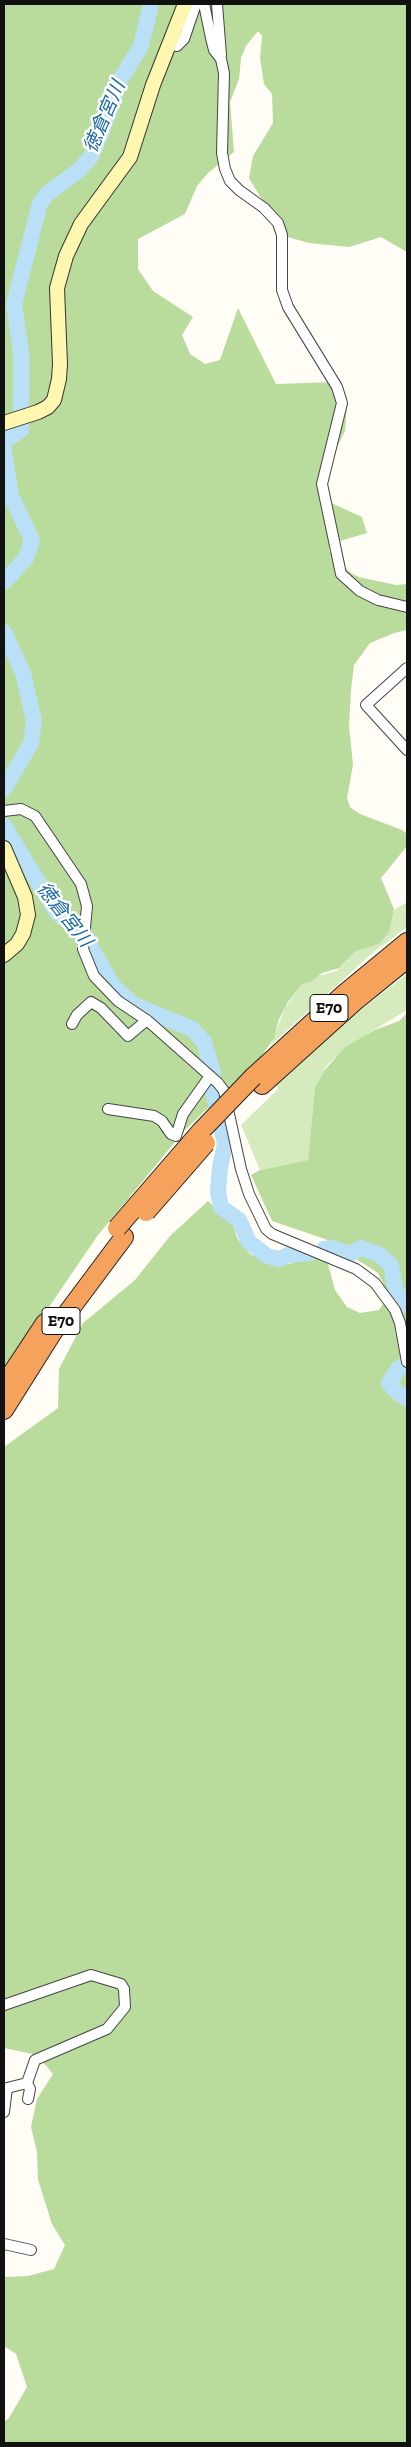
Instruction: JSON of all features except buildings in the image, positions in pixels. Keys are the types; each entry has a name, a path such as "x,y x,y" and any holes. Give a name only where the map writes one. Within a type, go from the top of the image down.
{"highway":[{"name":"E70","path":"257,1082 344,994 407,942"},
{"name":"E70","path":"4,1385 44,1324 121,1233 201,1130 407,959"},
{"name":"E70","path":"4,1410 121,1233"}],"street":[{"path":"4,424 38,412 48,407 54,400 59,379 58,277 81,224 130,157 153,85 185,4"},
{"path":"170,45 177,46 184,39 196,4"},
{"path":"204,4 214,50 221,59"},
{"path":"217,4 221,59 226,91 222,153 225,169 230,181 264,208 278,223 282,235 282,290 288,307 337,387 342,403 322,484 341,574 360,591 378,600 407,606"},
{"path":"407,668 366,705 407,750"},
{"path":"4,811 13,808 29,811 35,816 84,891 87,906 83,949 91,971 106,991 147,1020 210,1076 224,1091 241,1169 249,1194 266,1229 272,1234 356,1269 375,1283 395,1310 400,1323 407,1362"},
{"path":"4,848 25,897 28,914 23,934 17,944 4,955"},
{"path":"72,1024 77,1014 91,1002 101,1008 128,1036 147,1020"},
{"path":"108,1109 154,1116 162,1121 171,1134 176,1136 183,1114 210,1076"},
{"path":"4,2005 91,1975 121,1984 124,1988 125,2007 106,2029 35,2060 27,2083 30,2089 28,2099"},
{"path":"4,2112 8,2088 27,2083"},
{"path":"4,2244 31,2250"}],"green space":[{"path":"4,4 407,4 407,252 381,237 349,247 309,243 284,236 249,178 253,156 273,123 272,94 264,84 260,58 262,36 258,31 246,46 241,58 239,79 230,102 234,152 208,173 197,186 185,214 138,239 138,269 153,291 193,317 182,335 190,354 205,364 220,360 238,308 276,384 335,382 347,405 345,431 325,472 327,501 362,517 367,533 330,544 329,551 351,573 359,577 396,585 407,584 407,630 370,643 354,665 349,726 353,765 347,798 350,807 360,814 402,830 407,834 407,846 381,878 394,909 389,932 379,944 356,951 339,968 322,973 311,982 302,984 288,1002 279,1019 274,1038 260,1058 185,1130 98,1235 4,1373"},
{"path":"407,902 407,927 370,955 270,1046 285,1008 302,984 311,982 318,976 337,971 356,951 369,946 387,928 394,910"},
{"path":"407,974 407,1010 348,1046 327,1065 315,1087 308,1160 260,1170 241,1125 278,1089 276,1081 315,1045"},
{"path":"407,1013 407,2443 4,2443 4,2422 9,2418 27,2387 16,2354 4,2346 4,2277 28,2276 54,2269 65,2245 52,2224 38,2180 37,2152 31,2127 37,2099 53,2074 37,2055 4,2048 4,1447 58,1408 59,1369 83,1323 135,1280 170,1236 208,1201 233,1224 237,1238 250,1254 263,1260 288,1264 318,1255 328,1264 335,1290 347,1307 360,1313 379,1310 389,1295 378,1273 325,1239 272,1221 251,1175 260,1170 308,1160 315,1087 324,1071 345,1047 375,1030 399,1021"}],"waterway":[{"name":"徳倉宮川","path":"4,445 5,441 21,430 21,352 14,304 40,203 47,194 78,171 90,158 120,80 141,46 151,4"},
{"name":"徳倉宮川","path":"4,451 11,496 32,540 26,558 4,582"},
{"name":"徳倉宮川","path":"4,632 23,673 34,721 31,743 4,789"},
{"name":"徳倉宮川","path":"4,826 55,910 62,917 79,927 113,986 134,1005 192,1029 204,1042 213,1073"},
{"name":"徳倉宮川","path":"212,1086 225,1144 220,1167 218,1192 221,1207 239,1220 249,1242 267,1256 279,1259 288,1255 310,1253"},
{"name":"徳倉宮川","path":"324,1249 331,1248 350,1254 361,1248 380,1255 391,1265 396,1291 407,1305"},
{"name":"徳倉宮川","path":"404,1365 398,1369 389,1383 407,1399"}]}
